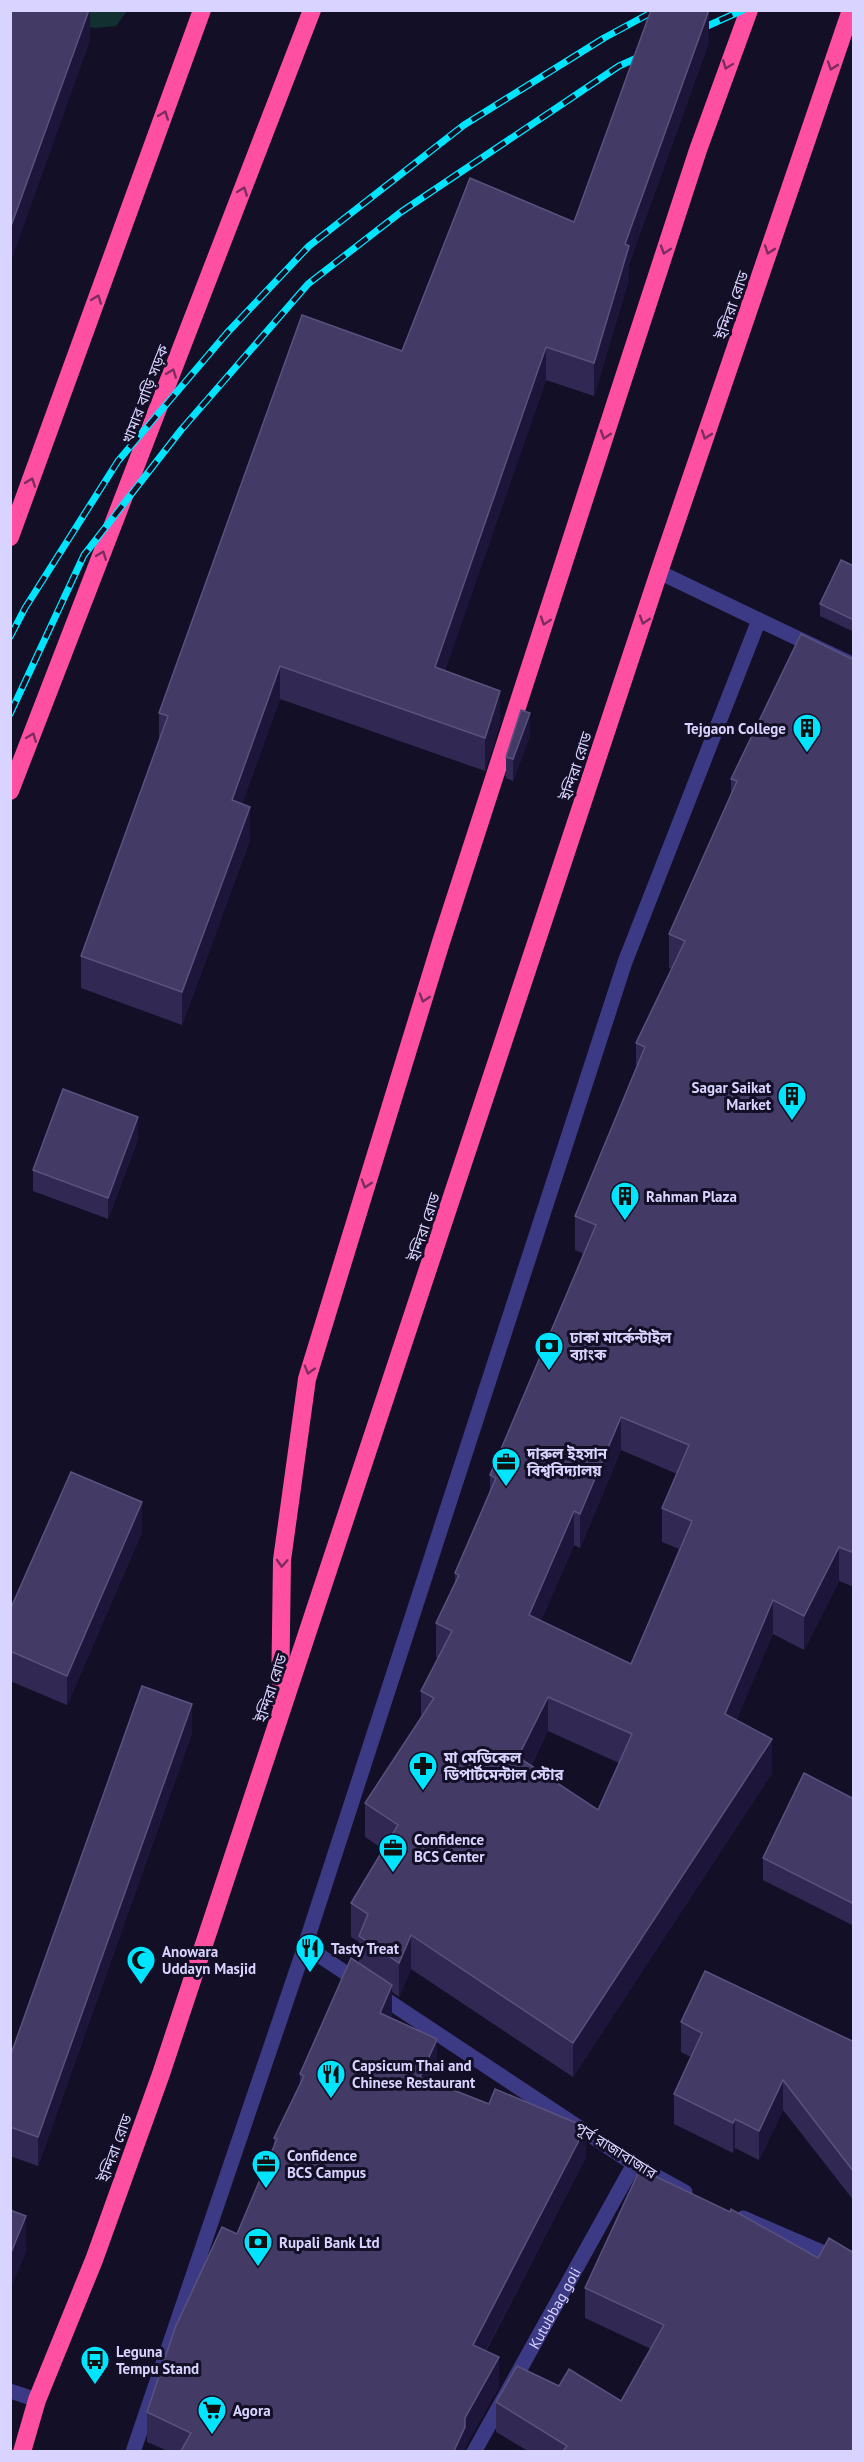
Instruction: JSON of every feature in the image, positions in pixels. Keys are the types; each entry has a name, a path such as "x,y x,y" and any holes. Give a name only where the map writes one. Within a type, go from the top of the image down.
{"highway":[{"path":"10,537 202,10"},
{"name":"খামার বাড়ি সড়ক","path":"10,791 312,10"},
{"path":"280,1719 282,1560 307,1379 441,942 690,173 726,67 749,10"},
{"name":"ইন্দিরা রোড","path":"22,2451 36,2400 94,2260 161,2074 659,572 851,10"}],"street":[{"path":"659,572 854,665"},
{"path":"133,2451 305,1946 625,963 759,620"},
{"name":"পূর্ব রাজাবাজার","path":"305,1946 634,2164 696,2198"},
{"name":"Kutubbag goli","path":"474,2451 634,2164"},
{"path":"728,2212 854,2266"},
{"path":"10,2391 36,2400"}],"green space":[{"path":"42,11 127,11 116,26 94,28"}],"building":[{"path":"10,10 89,10 10,229"},
{"path":"651,10 709,10 625,244 629,246 594,363 546,347 435,667 500,691 485,738 280,666 232,800 250,807 182,992 81,956 168,716 159,713 302,315 402,351 470,178 574,222"},
{"path":"841,560 854,566 854,620 820,604"},
{"path":"801,634 854,660 854,1553 839,1547 804,1616 773,1600 725,1714 772,1739 573,2043 411,1935 399,1963 359,1936 368,1914 351,1903 398,1825 365,1803 434,1698 421,1691 452,1631 436,1623 459,1575 455,1573 496,1478 490,1475 596,1225 575,1216 645,1047 636,1043 685,941 669,934 737,781 731,779","holes":["621,1417 689,1445 662,1508 692,1521 631,1664 529,1615 574,1511 580,1514","548,1697 632,1734 598,1810 518,1757"]},
{"path":"521,710 530,713 513,759 506,757"},
{"path":"63,1089 138,1117 108,1198 33,1170"},
{"path":"71,1472 142,1502 67,1676 10,1651 10,1610"},
{"path":"142,1686 192,1704 38,2137 10,2127 10,2057"},
{"path":"804,1773 854,1799 854,1904 763,1858"},
{"path":"351,1958 392,1985 380,2013 437,2039 420,2077 489,2104 495,2089 586,2127 473,2345 499,2357 465,2418 465,2427 454,2451 181,2451 191,2433 147,2412 175,2328 222,2227 237,2234 277,2139 274,2138 304,2076 300,2074"},
{"path":"705,1971 854,2040 854,2172 783,2080 759,2131 735,2119 733,2123 674,2094 702,2033 681,2022"},
{"path":"640,2169 730,2212 731,2209 818,2258 829,2238 854,2253 854,2451 563,2451 567,2446 496,2402 517,2366 559,2386 569,2369 621,2401 664,2325 585,2288"},
{"path":"10,2210 26,2216 10,2255"}],"railway":[{"path":"10,637 25,608 118,461 227,333 309,246 464,125 604,38 656,10"},
{"path":"694,32 743,10"},
{"path":"10,714 84,555 181,430 308,284 401,212 619,66 648,53"}],"place":[{"name":"Tejgaon College","path":"807,754"},
{"name":"Sagar Saikat Market","path":"792,1122"},
{"name":"Rahman Plaza","path":"625,1222"},
{"name":"ঢাকা মার্কেন্টাইল ব্যাংক","path":"549,1372"},
{"name":"দারুল ইহসান বিশ্ববিদ্যালয়","path":"506,1488"},
{"name":"মা মেডিকেল ডিপার্টমেন্টাল স্টোর","path":"423,1792"},
{"name":"Confidence BCS Center","path":"393,1874"},
{"name":"Tasty Treat","path":"310,1974"},
{"name":"Anowara Uddayn Masjid","path":"141,1986"},
{"name":"Capsicum Thai and Chinese Restaurant","path":"331,2100"},
{"name":"Confidence BCS Campus","path":"266,2190"},
{"name":"Rupali Bank Ltd","path":"258,2268"},
{"name":"Leguna Tempu Stand","path":"95,2386"},
{"name":"Agora","path":"212,2436"}]}
